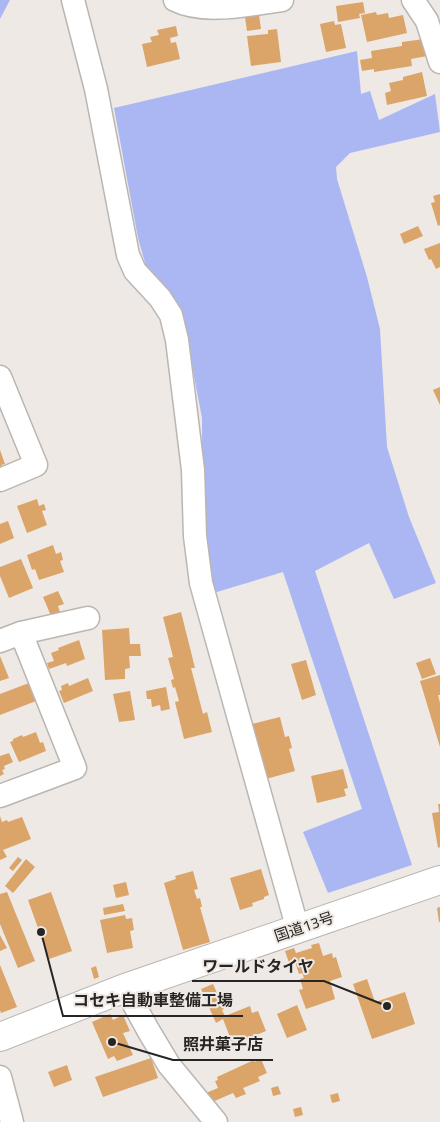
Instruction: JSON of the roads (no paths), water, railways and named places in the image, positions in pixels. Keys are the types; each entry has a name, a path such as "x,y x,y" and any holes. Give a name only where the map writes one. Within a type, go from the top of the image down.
{"highway":[{"name":"国道13号","path":"0,1037 125,988 440,880"}],"street":[{"path":"73,0 96,89 128,255 135,271 160,298 171,315 178,340 193,470 196,536 201,582 298,930"},
{"path":"175,0 186,6 211,8 282,0"},
{"path":"413,0 427,21 440,62"},
{"path":"0,378 36,466 0,480"},
{"path":"0,796 74,768 10,637 88,618"},
{"path":"125,988 169,1066 216,1122"},
{"path":"0,1077 12,1122"}],"place":[{"name":"コセキ自動車整備工場","path":"41,932"},
{"name":"ワールドタイヤ","path":"387,1006"},
{"name":"照井菓子店","path":"112,1042"}]}
